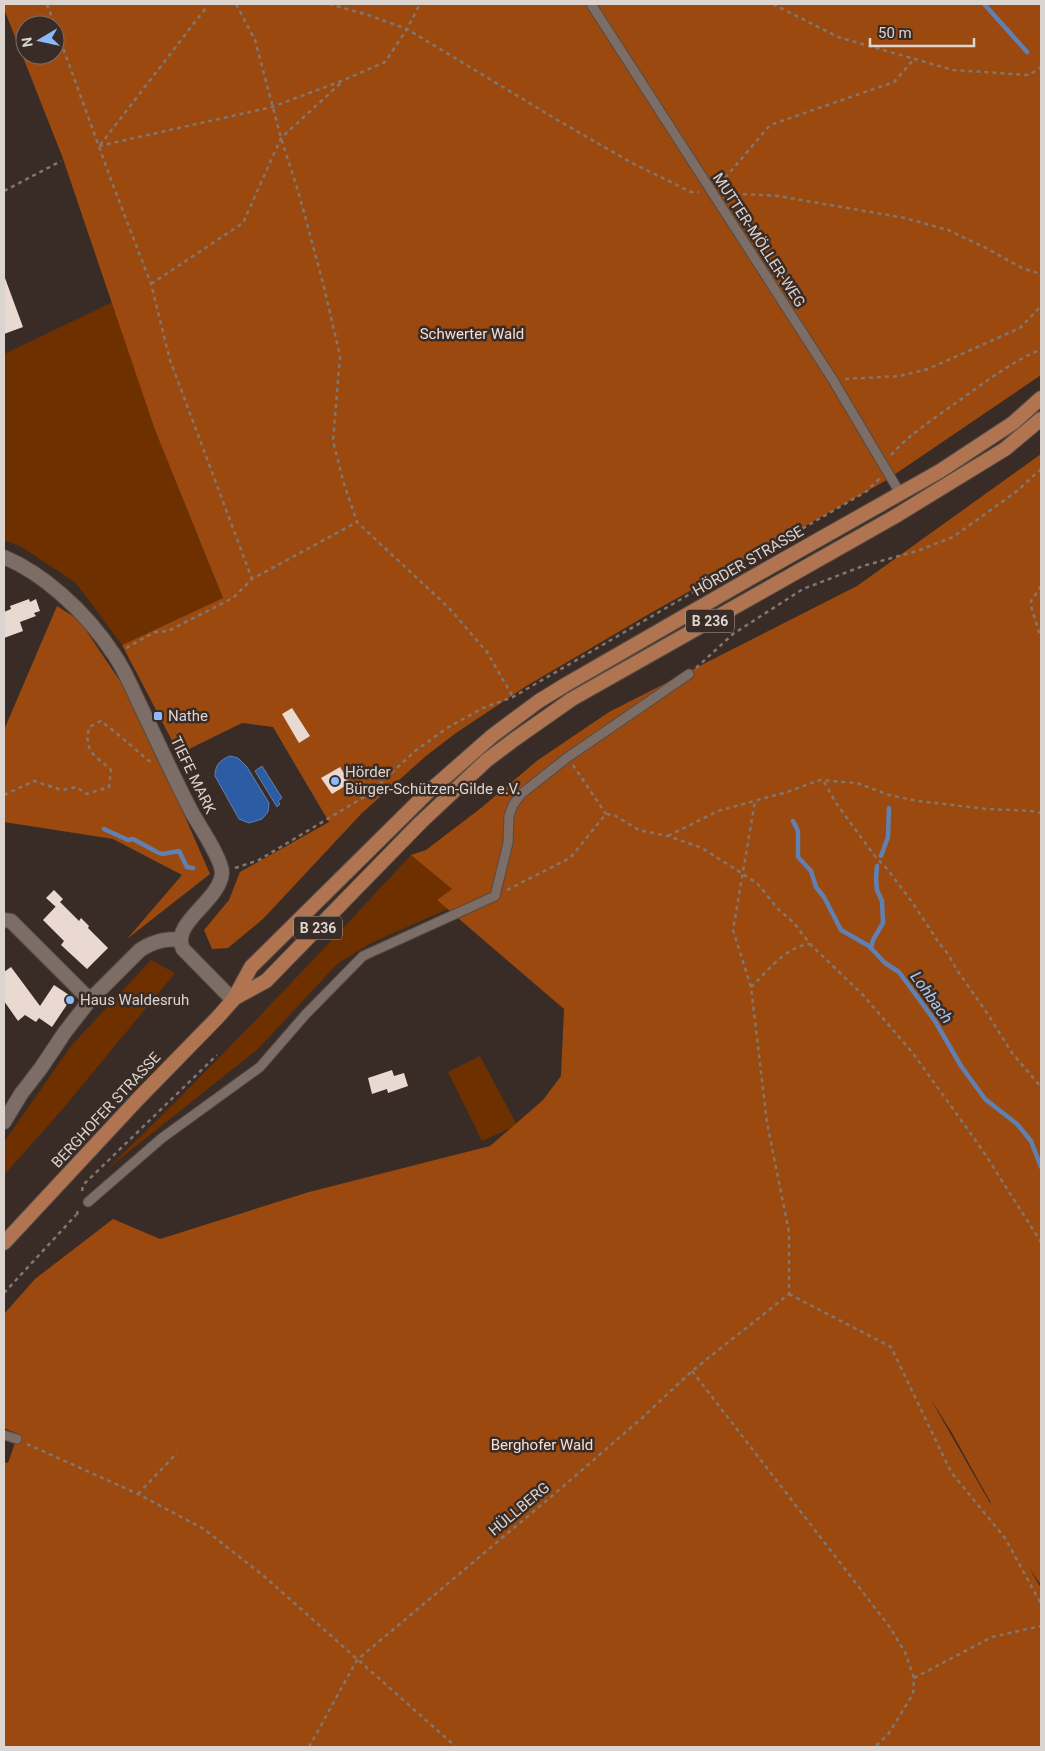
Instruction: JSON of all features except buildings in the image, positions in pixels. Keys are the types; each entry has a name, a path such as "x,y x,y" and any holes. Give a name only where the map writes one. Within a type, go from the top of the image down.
{"main road":[{"name":"HÖRDER STRASSE","path":"384,835 460,763 492,736 565,685 940,471 1013,423 1041,398"},
{"name":"BERGHOFER STRASSE","path":"233,1000 266,981 397,847 488,760 572,699 894,517 1005,449 1041,419"},
{"name":"BERGHOFER STRASSE","path":"4,1243 131,1106 233,1000 251,967 384,835"}],"street":[{"name":"TIEFE MARK","path":"4,557 35,573 69,601 85,617 115,656 190,809 219,860 222,872"},
{"path":"222,872 219,886 187,923 182,931 181,939 183,949 233,1000"},
{"path":"4,920 11,921 90,1000"},
{"path":"4,1122 21,1094 90,1000 140,950 161,940 181,939"}],"lane":[{"name":"MUTTER-MÖLLER-WEG","path":"591,4 833,380 900,493"},
{"path":"84,1201 162,1138 260,1067 306,1014 363,956 494,896 508,843 509,816 513,805 521,794 568,756 689,674"},
{"path":"4,1434 17,1439"}],"path":[{"path":"47,4 151,284 170,360 252,579"},
{"path":"99,146 207,4"},
{"path":"236,4 255,40 272,107 299,194 323,283 340,356 333,441 344,484 358,522 449,608 487,652 513,697"},
{"path":"329,4 407,29 524,101 632,162 691,192 778,196 905,218 948,230 1022,268 1041,274"},
{"path":"99,146 272,107 344,80 384,62 407,29 420,4"},
{"path":"773,4 838,37 953,70 1029,75 1041,68"},
{"path":"712,193 770,125 894,82 914,59"},
{"path":"151,284 244,224 281,138 344,80"},
{"path":"4,191 60,161"},
{"path":"833,380 900,376 928,369 1020,328 1041,306"},
{"path":"222,872 259,860 369,794 415,751 447,728 483,708 513,697 867,491 880,477 891,454 908,437 989,379 1027,355 1041,349"},
{"path":"689,674 733,634 803,589 863,566 953,537 1017,490 1041,469"},
{"path":"115,656 128,645 155,632 168,631 233,598 252,579 358,522"},
{"path":"1041,586 1030,603 1041,638"},
{"path":"4,795 34,781 62,790 76,787 87,794 109,787 111,770 89,750 86,740 89,727 101,721 149,762 164,755"},
{"path":"568,756 606,814 614,815 639,830 668,836 702,848 757,883 810,944 863,995 912,1052 981,1148 1041,1242"},
{"path":"668,836 718,810 787,792 820,780 857,783 889,795 918,801 987,809 1031,810 1041,813"},
{"path":"823,781 836,803 912,902 1012,1053 1041,1087"},
{"path":"755,801 734,930 751,987 767,1123 789,1232 789,1294 891,1348 951,1472 1005,1538 1041,1604"},
{"path":"494,896 570,858 606,814"},
{"path":"751,987 784,956 800,945 810,944"},
{"path":"82,1192 83,1184 217,1055"},
{"path":"76,1215 84,1201"},
{"path":"4,1293 76,1215 84,1201"},
{"name":"HÜLLBERG","path":"357,1660 574,1477 642,1418 692,1371 789,1294"},
{"path":"692,1371 889,1626 906,1652 914,1678 913,1694 889,1733 875,1747"},
{"path":"17,1439 138,1494 204,1529 264,1576 456,1747"},
{"path":"138,1494 177,1453"},
{"path":"914,1678 992,1637 1041,1626"},
{"path":"309,1747 357,1660"}],"shaded area":[{"path":"113,302 155,430 223,598 122,645 76,583 20,546 4,540 4,354"},
{"path":"411,855 452,889 437,900 448,909 371,943 337,964 259,1048 107,1169 261,1014"},
{"path":"151,960 175,973 61,1111 4,1175 4,1142 71,1046"},
{"path":"480,1056 517,1125 482,1141 448,1072"}],"green space":[{"name":"Schwerter Wald","path":"4,4 1041,4 1041,375 885,481 649,614 528,685 456,733 426,756 362,813 263,919 228,948 212,949 204,930 229,900 240,872 329,822 273,727 242,723 179,754 122,645 223,598 155,430 62,156 26,65 65,65 65,15 15,15 15,37 4,9"},
{"name":"Berghofer Wald","path":"1041,454 1041,1585 1029,1568 1041,1588 1041,1747 4,1747 4,1462 8,1463 18,1434 4,1428 4,1314 35,1279 113,1219 160,1239 309,1192 490,1146 543,1100 561,1076 564,1009 437,900 452,889 411,855 426,850 481,808 538,760 609,712 857,586","holes":["930,1398 952,1433 991,1503"]},
{"path":"57,606 79,620 124,687 165,771 210,874 127,939 182,875 113,839 4,822 4,730"}],"water":[{"path":"230,756 238,758 247,767 269,803 268,812 262,819 249,823 239,819 215,776 219,763"},
{"path":"262,766 282,798 278,801 280,804 277,807 255,771"}],"waterway":[{"path":"984,4 1027,52"},
{"path":"881,856 888,837 889,808"},
{"name":"Lohbach","path":"793,821 798,831 798,857 811,871 816,887 824,897 841,930 869,946 885,963 899,972 935,1021 961,1066 985,1099 1017,1124 1031,1141 1041,1167"},
{"path":"104,829 128,840 133,839 162,854 179,851 187,867 193,868"},
{"path":"871,948 873,940 883,923 882,901 877,890 877,866"}],"place":[{"name":"Nathe","path":"158,716"},
{"name":"Hörder Bürger-Schützen-Gilde e.V.","path":"335,781"},
{"name":"Haus Waldesruh","path":"70,1000"}]}
